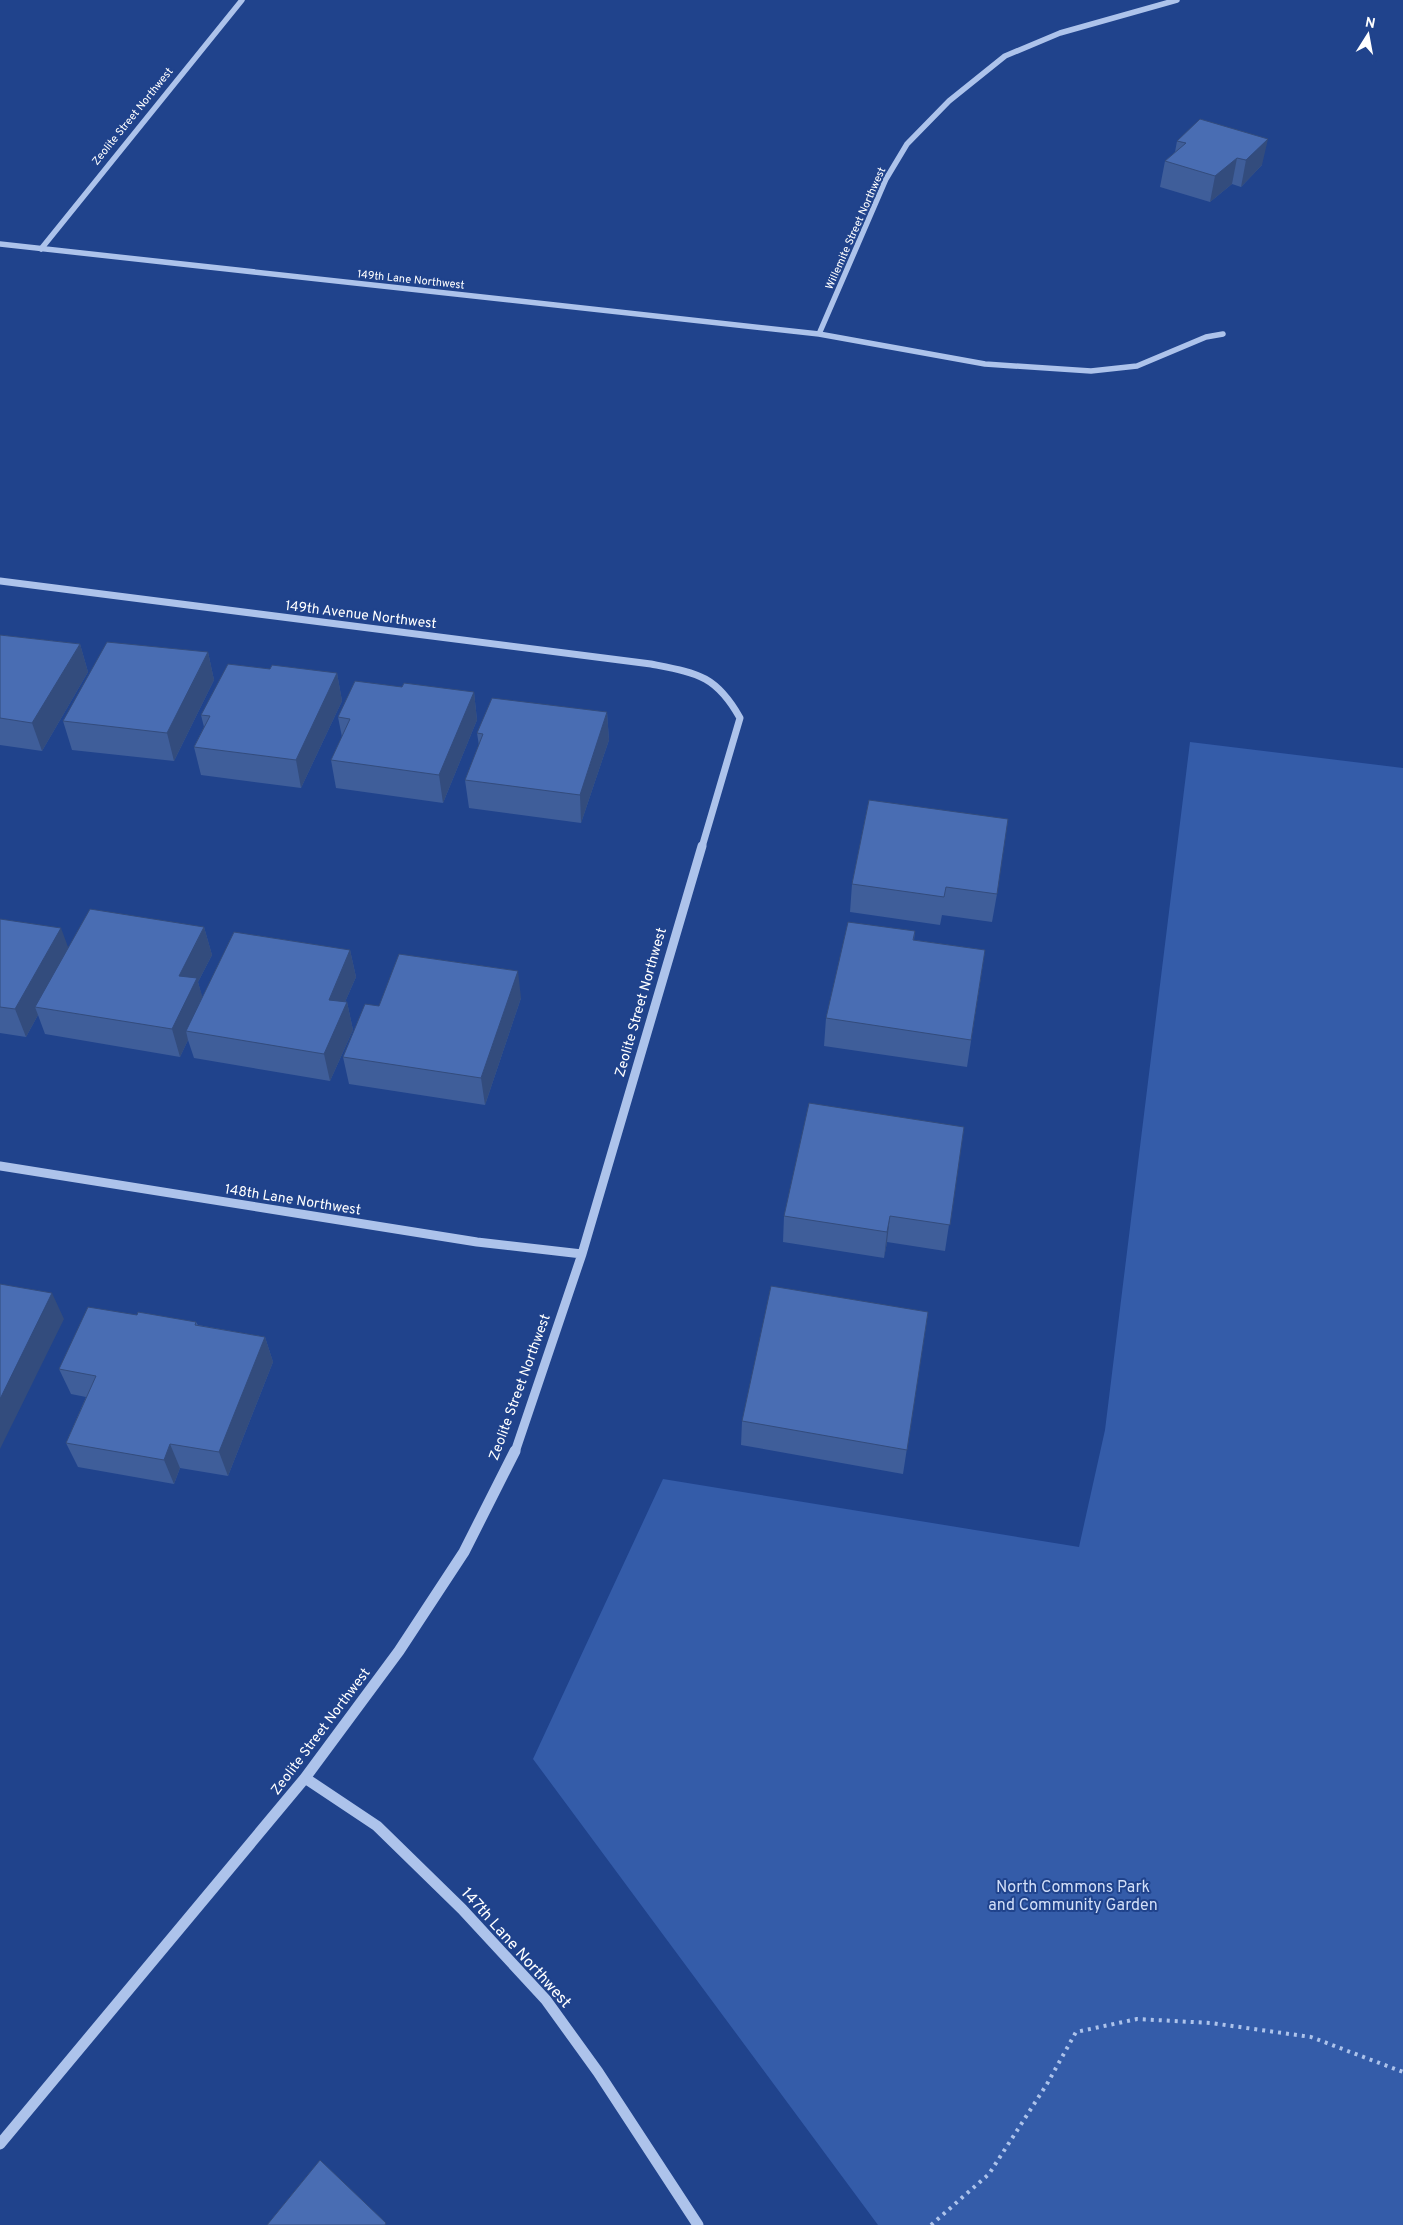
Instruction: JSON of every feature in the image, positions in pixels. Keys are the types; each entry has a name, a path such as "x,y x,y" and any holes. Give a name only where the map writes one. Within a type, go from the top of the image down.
{"street":[{"name":"Zeolite Street Northwest","path":"41,249 242,0"},
{"name":"Willemite Street Northwest","path":"819,334 886,179 907,144 949,101 1005,56 1060,33 1177,0"},
{"name":"149th Lane Northwest","path":"0,244 819,334 985,364 1090,371 1137,366 1206,337 1223,334"},
{"name":"149th Avenue Northwest","path":"0,581 651,664 687,671 717,683"},
{"name":"Zeolite Street Northwest","path":"0,2144 305,1778 399,1651 464,1552 513,1457 582,1254 740,718 732,701 717,683"},
{"name":"148th Lane Northwest","path":"0,1166 477,1242 582,1254"},
{"name":"147th Lane Northwest","path":"305,1778 377,1826 462,1909 546,2000 598,2072 698,2225"}],"path":[{"path":"931,2225 989,2174 1047,2084 1076,2032 1137,2019 1211,2023 1311,2037 1403,2072"}],"green space":[{"name":"North Commons Park and Community Garden","path":"1190,742 1403,768 1403,2225 878,2225 533,1759 663,1479 1079,1547 1105,1430"}],"building":[{"path":"1200,119 1268,139 1246,160 1237,158 1215,176 1165,161 1186,143 1177,141"},
{"path":"0,635 80,644 32,723 0,718"},
{"path":"107,642 208,652 167,733 63,721"},
{"path":"228,664 270,669 272,665 337,673 296,760 194,747 210,716 201,715"},
{"path":"355,681 402,687 404,683 474,692 439,775 331,760 350,719 338,717"},
{"path":"492,698 607,712 580,795 465,780 483,734 477,733"},
{"path":"869,800 1008,819 997,894 946,887 944,897 852,884"},
{"path":"90,909 204,927 179,976 197,978 172,1029 35,1007"},
{"path":"0,919 61,928 15,1009 0,1007"},
{"path":"848,922 915,931 913,940 985,950 971,1040 826,1018"},
{"path":"234,932 350,950 329,1000 347,1002 324,1054 186,1031"},
{"path":"399,954 518,971 481,1078 343,1057 365,1004 379,1006"},
{"path":"809,1103 964,1127 950,1225 890,1216 887,1232 784,1216"},
{"path":"0,1284 52,1293 0,1399"},
{"path":"771,1286 928,1312 907,1450 742,1421"},
{"path":"88,1307 137,1315 138,1312 196,1322 195,1325 265,1337 219,1452 170,1444 164,1460 66,1443 96,1376 59,1369"},
{"path":"320,2160 386,2223 385,2225 267,2225"}]}
